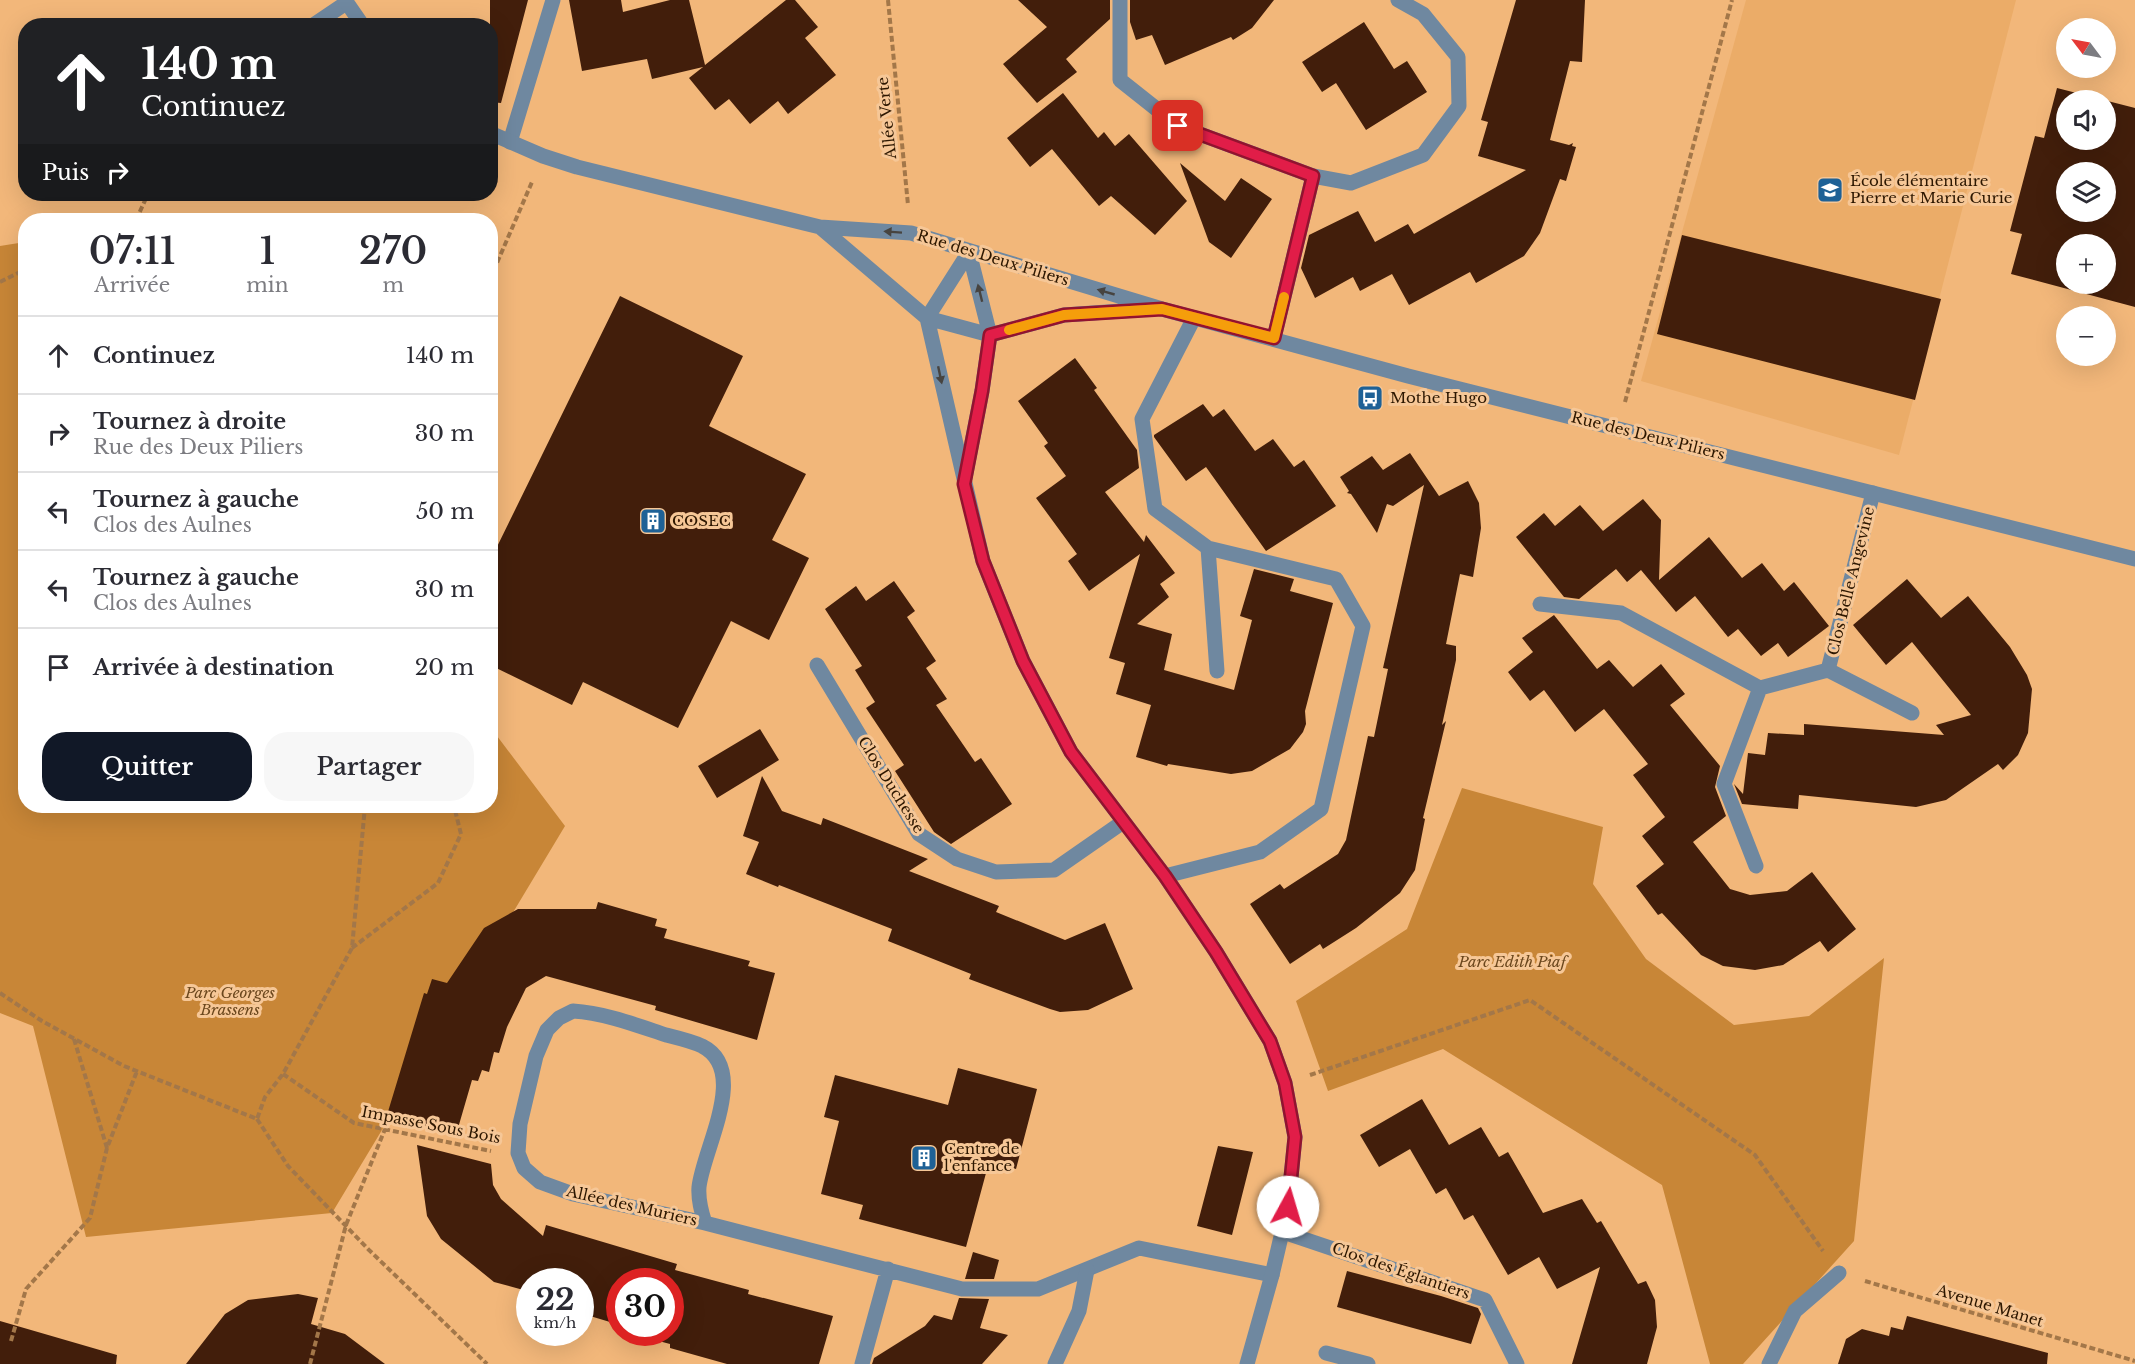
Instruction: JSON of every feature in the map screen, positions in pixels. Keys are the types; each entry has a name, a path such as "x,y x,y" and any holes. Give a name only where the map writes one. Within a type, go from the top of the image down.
{"street":[{"path":"510,142 553,0"},
{"path":"1120,0 1120,80 1178,126 1313,176 1352,183 1423,155 1459,105 1458,57 1423,14 1398,0"},
{"path":"323,18 346,1 358,18"},
{"name":"Rue des Deux Piliers","path":"498,137 543,156 588,170 820,227 911,234 1162,309 1408,376 2135,559"},
{"path":"1274,338 1313,176"},
{"name":"Rue des Deux Piliers","path":"820,227 927,318 990,335 1064,315 1162,309"},
{"path":"969,252 927,318 983,561 1023,661 1071,752 1165,876 1216,952 1270,1041 1285,1083 1295,1137 1288,1207 1247,1364"},
{"path":"964,484 990,335 969,252"},
{"path":"1165,876 1260,852 1321,809 1363,626 1336,579 1208,548 1155,509 1143,419 1194,318"},
{"name":"Clos Belle Angevine","path":"1828,670 1873,493"},
{"path":"1208,548 1217,671"},
{"path":"1540,604 1622,613 1760,688 1724,784 1756,866"},
{"name":"Clos Duchesse","path":"817,665 919,834 957,859 996,872 1054,870 1123,822"},
{"name":"Clos Belle Angevine","path":"1760,688 1828,670 1912,713"},
{"name":"Allée des Muriers","path":"705,1223 699,1204 699,1185 724,1087 723,1068 703,1046 590,1012 573,1011 558,1018 547,1030 536,1056 520,1124 518,1154 524,1168 540,1182 573,1194 705,1223 962,1289 1038,1289 1139,1248 1272,1275"},
{"name":"Clos des Églantiers","path":"1283,1232 1485,1299 1517,1364"},
{"path":"861,1364 888,1269"},
{"path":"1055,1364 1079,1311 1087,1270"},
{"path":"1769,1364 1795,1311 1839,1273"},
{"path":"1326,1353 1368,1364"}],"path":[{"name":"Allée Verte","path":"888,0 911,234"},
{"path":"1618,429 1732,0"},
{"path":"498,260 543,156"},
{"path":"0,282 18,273"},
{"path":"257,1119 265,1097 283,1074 352,948 363,813"},
{"path":"352,948 438,883 461,834 456,813"},
{"path":"0,993 74,1038 137,1071 257,1119 288,1166 488,1364"},
{"path":"1285,1083 1530,1000 1755,1155 1839,1273"},
{"path":"74,1038 107,1148"},
{"path":"11,1341 26,1289 90,1218 107,1148 137,1071"},
{"name":"Impasse Sous Bois","path":"283,1074 354,1123 486,1151 518,1154"},
{"path":"310,1364 346,1225 385,1130"},
{"name":"Avenue Manet","path":"1839,1273 2135,1361"}],"shaded area":[{"name":"École élémentaire Pierre et Marie Curie","path":"1746,0 2016,0 1899,455 1641,381"}],"green space":[{"name":"Parc Georges Brassens","path":"18,243 18,813 498,813 498,737 565,826 332,1213 86,1237 33,1026 0,1013 0,246"},
{"name":"Parc Edith Piaf","path":"1462,788 1603,827 1593,884 1646,959 1734,1025 1809,1016 1884,958 1854,1241 1743,1364 1710,1364 1662,1185 1443,1049 1328,1091 1296,1001 1407,929"}],"building":[{"path":"490,0 528,0 501,103 498,103 498,18 490,18"},
{"path":"569,0 621,0 623,12 670,0 689,0 705,65 786,0 795,0 818,27 805,38 836,75 788,114 778,101 750,124 729,99 715,110 689,78 703,67 652,79 647,59 582,71"},
{"path":"1018,0 1110,0 1110,19 1066,59 1077,72 1037,103 1003,64 1047,27"},
{"path":"1130,0 1274,0 1252,28 1233,40 1231,37 1165,65 1152,35 1136,40 1130,22"},
{"path":"1516,0 1585,0 1582,62 1570,61 1550,140 1569,145 1573,143 1572,146 1576,147 1566,181 1560,179 1540,233 1524,256 1476,283 1470,272 1409,305 1392,274 1360,291 1353,277 1315,298 1301,268 1309,235 1358,211 1375,242 1408,224 1414,234 1526,170 1478,156 1488,122 1481,120"},
{"path":"1364,22 1394,69 1407,61 1427,92 1366,130 1336,83 1322,92 1302,62"},
{"path":"2056,92 2056,150 2116,150 2116,103 2135,108 2135,307 2086,294 2116,294 2116,234 2056,234 2056,286 2011,274 2022,234 2010,231 2035,136 2044,138"},
{"path":"1063,93 1098,138 1104,132 1115,146 1129,134 1187,201 1155,235 1111,196 1099,206 1052,149 1030,167 1007,138"},
{"path":"1180,163 1225,201 1241,178 1272,199 1231,258 1209,242"},
{"path":"1682,235 1941,299 1915,400 1657,334"},
{"name":"COSEC","path":"620,296 743,356 709,426 806,474 772,540 809,558 769,640 731,621 678,728 583,682 572,705 498,669 498,545"},
{"path":"1075,358 1097,388 1094,390 1137,450 1139,468 1105,492 1144,542 1146,535 1175,573 1160,584 1169,597 1137,624 1172,634 1164,670 1234,690 1252,620 1240,616 1254,569 1294,579 1290,591 1333,603 1305,711 1306,724 1303,732 1290,749 1252,771 1231,774 1168,764 1167,766 1136,757 1151,705 1116,694 1125,663 1109,658 1140,554 1089,591 1068,561 1077,554 1036,498 1066,476 1044,446 1048,443 1018,401"},
{"path":"1203,404 1213,417 1224,409 1255,451 1273,439 1294,467 1304,460 1336,506 1266,551 1206,467 1186,481 1154,437"},
{"path":"1410,453 1439,496 1468,481 1479,503 1481,528 1473,577 1460,574 1446,644 1456,646 1456,660 1442,725 1446,721 1423,818 1425,819 1415,870 1400,893 1356,928 1323,949 1320,944 1290,964 1250,904 1280,884 1284,889 1338,854 1346,840 1368,736 1374,737 1388,669 1383,668 1424,485 1393,506 1387,504 1377,533 1351,494 1347,493 1349,491 1340,477 1372,456 1383,470"},
{"path":"1643,499 1661,520 1659,580 1709,537 1742,578 1762,563 1784,591 1794,582 1829,626 1788,657 1778,643 1761,656 1738,629 1728,637 1695,596 1676,612 1641,570 1627,582 1616,569 1579,599 1564,597 1516,537 1544,513 1555,526 1580,505 1603,531"},
{"path":"1907,579 1941,618 1968,596 2010,647 2027,675 2032,689 2028,733 2018,755 2003,770 1998,764 1946,800 1916,807 1799,795 1798,809 1742,804 1734,784 1743,794 1748,753 1765,755 1768,733 1804,735 1804,724 1944,735 1936,725 1971,715 1912,642 1886,665 1853,625"},
{"path":"894,581 915,611 907,617 936,661 926,668 947,699 936,705 975,762 981,758 1012,804 951,844 934,832 895,771 904,765 866,708 875,702 855,670 862,666 825,609 856,586 866,601"},
{"path":"1554,615 1597,669 1609,660 1633,687 1661,664 1685,694 1670,705 1720,766 1715,787 1726,816 1693,842 1730,889 1750,895 1787,891 1812,872 1856,929 1828,952 1820,941 1783,965 1755,970 1723,966 1701,955 1662,913 1658,915 1636,886 1664,864 1642,836 1665,817 1633,775 1648,764 1604,709 1575,732 1544,690 1530,701 1508,672 1533,652 1522,638"},
{"path":"760,729 779,760 717,798 698,766"},
{"path":"762,776 782,811 821,825 823,818 928,859 909,871 999,906 996,912 1065,940 1105,923 1133,989 1088,1010 1060,1012 969,979 971,974 888,941 892,929 746,874 759,842 743,836"},
{"path":"598,902 657,919 655,926 667,929 664,938 750,961 748,966 775,973 757,1040 655,1010 656,1006 546,976 526,988 507,1027 499,1053 494,1052 489,1072 482,1070 478,1081 472,1080 456,1135 387,1115 424,993 427,994 432,979 447,983 484,928 518,909 596,909"},
{"name":"Centre de l'enfance","path":"958,1068 1037,1089 1016,1169 989,1162 966,1247 859,1219 863,1205 821,1194 839,1121 824,1117 835,1075 948,1105"},
{"path":"1422,1099 1449,1145 1481,1127 1499,1157 1508,1152 1543,1213 1582,1199 1597,1223 1601,1221 1638,1284 1646,1281 1655,1300 1657,1327 1647,1364 1572,1364 1600,1267 1557,1289 1539,1257 1508,1275 1473,1215 1464,1220 1446,1188 1436,1194 1410,1149 1379,1167 1360,1135"},
{"path":"417,1145 491,1164 493,1185 501,1199 543,1236 546,1225 677,1264 676,1268 606,1268 606,1321 594,1317 594,1268 516,1268 516,1288 494,1282 441,1239 427,1216"},
{"path":"1218,1146 1253,1152 1232,1235 1197,1226"},
{"path":"973,1252 999,1260 994,1279 965,1279"},
{"path":"1347,1271 1478,1308 1481,1314 1471,1344 1337,1307"},
{"path":"684,1272 749,1290 748,1294 833,1316 819,1364 727,1364 670,1348 670,1346 684,1346"},
{"path":"298,1294 318,1298 311,1324 345,1334 385,1364 186,1364 225,1314 248,1300"},
{"path":"959,1298 989,1299 980,1328 1008,1335 982,1364 872,1364 874,1358 925,1326 934,1315 952,1320"},
{"path":"1907,1316 2048,1353 2047,1364 1838,1364 1846,1339 1862,1329 1889,1336 1891,1327 1903,1330"},
{"path":"0,1321 117,1355 116,1364 0,1364"}],"slow traffic":[{"path":"1009,330 1064,315 1162,309 1274,338 1284,297"}],"place":[{"name":"École élémentaire Pierre et Marie Curie","path":"1830,190"},
{"name":"Mothe Hugo","path":"1370,398"},
{"name":"COSEC","path":"653,521"},
{"name":"Centre de l'enfance","path":"924,1158"}],"route":[{"path":"1178,126 1313,176 1274,338 1162,309 1064,315 990,335 964,484 983,561 1023,661 1071,752 1165,876 1216,952 1270,1041 1285,1083 1295,1137 1288,1207"}]}
